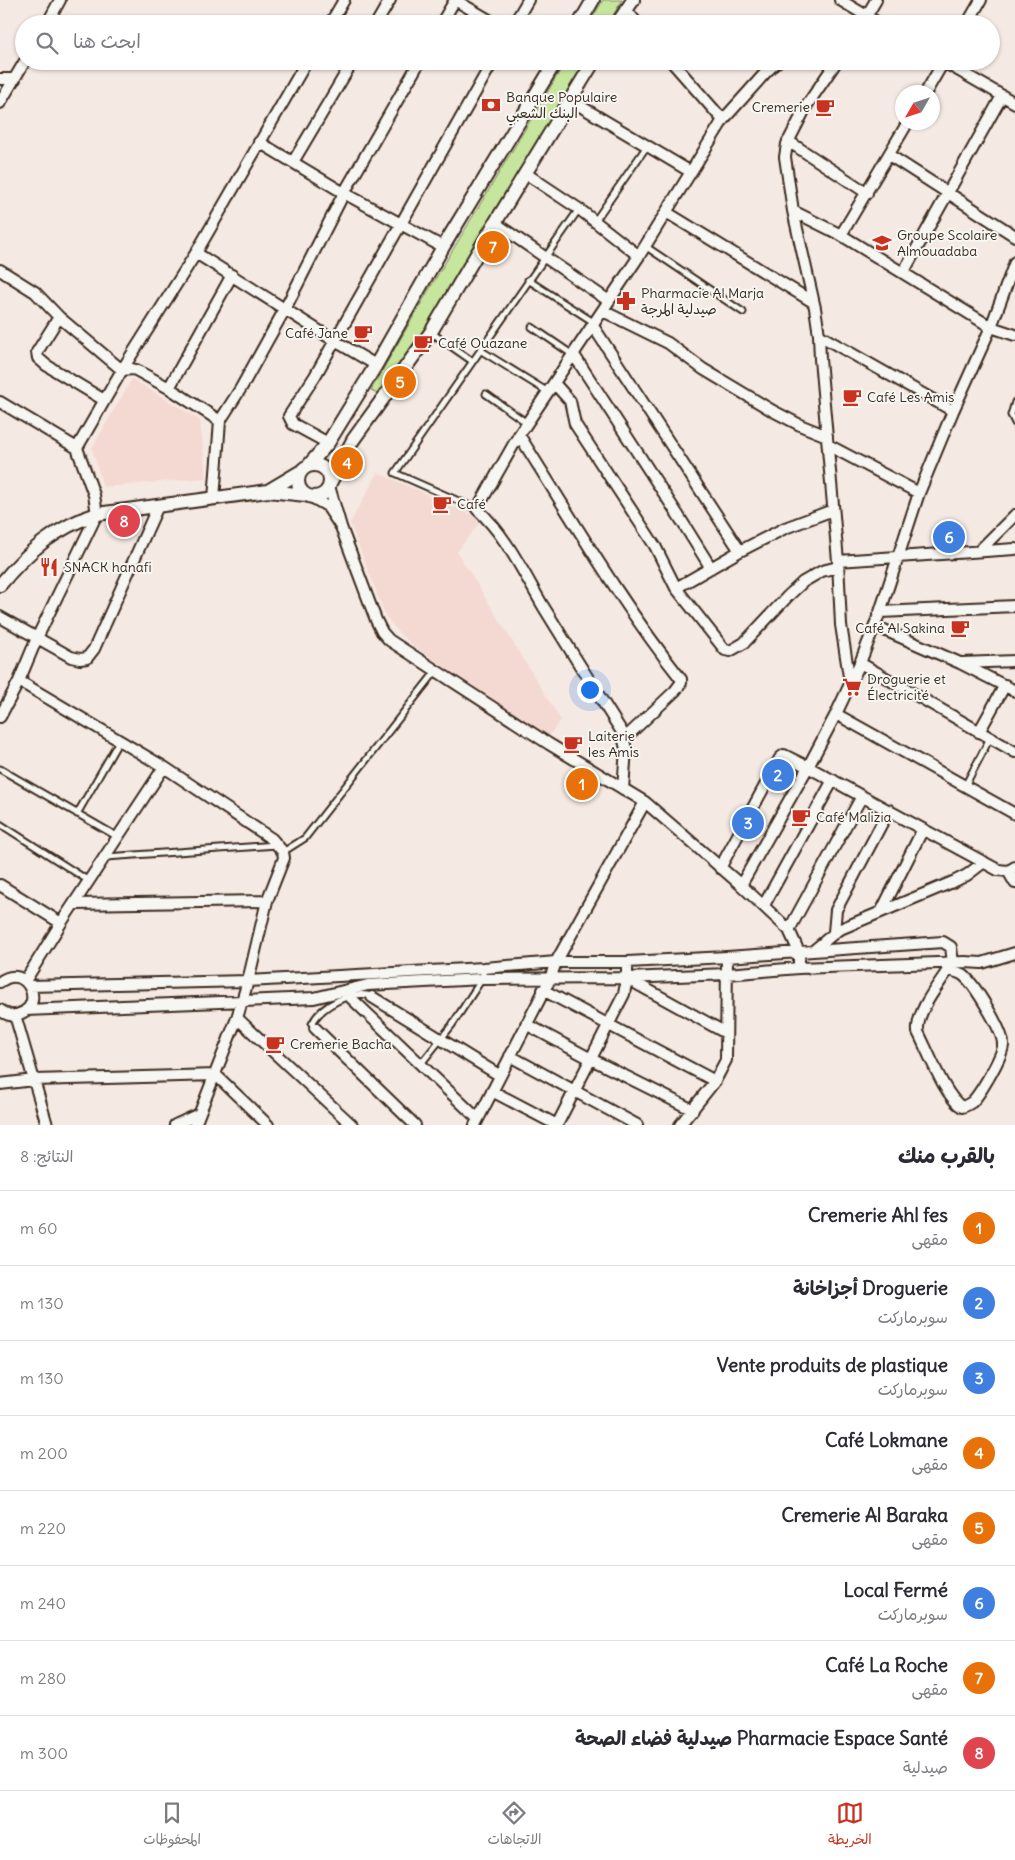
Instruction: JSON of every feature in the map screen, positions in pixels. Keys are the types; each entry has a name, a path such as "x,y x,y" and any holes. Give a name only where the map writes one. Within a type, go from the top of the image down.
{"street":[{"path":"52,15 60,0"},
{"path":"335,15 344,0"},
{"path":"381,15 390,0"},
{"path":"446,15 455,0 481,15"},
{"path":"519,15 528,0"},
{"path":"584,15 593,0"},
{"path":"840,0 858,15"},
{"path":"867,15 876,0"},
{"path":"972,15 981,0"},
{"path":"0,103 20,70"},
{"path":"77,448 122,370 196,253 302,70"},
{"path":"293,162 348,70"},
{"path":"214,499 220,421 241,388 285,309 344,193 415,70"},
{"path":"328,443 293,424 289,416 315,376 488,70"},
{"path":"341,526 327,506 299,488 298,482 305,468 328,443 376,365 443,248 551,70"},
{"path":"0,585 31,552 59,530 97,514 268,490 309,496 321,495 353,440 431,332 588,70"},
{"path":"679,70 723,120"},
{"path":"623,789 626,749 622,732 542,604 523,569 496,528 477,509 519,435 639,256 723,120 768,70"},
{"path":"831,70 807,105 788,142 785,168 813,302 816,308 838,564 840,624 850,683"},
{"path":"930,85 938,70"},
{"path":"957,70 1015,103"},
{"path":"0,79 14,80"},
{"path":"903,273 1002,96"},
{"path":"570,100 691,172"},
{"path":"841,236 903,130"},
{"path":"259,142 344,193 443,248"},
{"path":"788,142 867,193"},
{"path":"889,155 1015,236"},
{"path":"525,173 579,209 639,256"},
{"path":"793,211 841,236 991,327 1015,336"},
{"path":"666,212 813,302"},
{"path":"495,223 609,301"},
{"path":"196,253 376,365"},
{"path":"741,885 808,767 860,663 880,612 896,558 919,494 953,411 991,327 1015,262"},
{"path":"0,270 35,292 59,317 122,370 136,370 169,388 220,421"},
{"path":"169,388 232,275"},
{"path":"603,311 668,343 703,369 772,411 828,440 919,494"},
{"path":"59,317 37,352 38,358 46,365 104,400"},
{"path":"594,324 740,551"},
{"path":"819,335 953,411"},
{"path":"574,355 711,568"},
{"path":"554,383 570,401 575,424 655,546 676,588 728,652 744,643 803,582 838,564 1015,549"},
{"path":"0,402 77,448 94,495 97,514 37,638 19,681 0,717"},
{"path":"519,435 600,566 648,637 681,679 681,683 675,691 624,739"},
{"path":"268,490 315,464 325,469 328,473 329,484 341,526 382,632 397,646 549,744 645,802 764,905 789,930 799,952 799,968"},
{"path":"0,617 71,657 87,658 91,654 158,506"},
{"path":"676,588 740,551 785,528 833,510"},
{"path":"979,551 1015,515"},
{"path":"880,612 1015,606"},
{"path":"874,626 960,663 1015,691"},
{"path":"960,663 1015,660"},
{"path":"860,663 1015,752"},
{"path":"19,681 164,767 272,839 281,848 284,858 267,901 237,1018 195,1125"},
{"path":"979,732 1005,685"},
{"path":"836,714 1015,814"},
{"path":"720,868 780,758 784,755 998,870 1011,869 1015,883"},
{"path":"27,984 61,923 164,767"},
{"path":"764,905 833,780"},
{"path":"789,930 862,796"},
{"path":"350,997 476,1122 550,979 556,962 645,802"},
{"path":"834,932 836,910 889,810"},
{"path":"881,912 923,829"},
{"path":"813,951 834,932 862,918 955,881 984,862"},
{"path":"0,885 61,923"},
{"path":"75,904 267,901"},
{"path":"0,1010 15,1015 26,1010 314,998 368,985 483,974 556,962 627,962 727,957 943,942 952,949 951,966 917,1022 918,1032 949,1095 962,1107 976,1098 999,1059 1003,1050 1003,1044 1001,1033 996,1023 970,982 951,966"},
{"path":"27,984 483,974 550,979 627,978 727,974 799,968 951,966 982,963 1015,952"},
{"path":"680,1125 715,1081 726,1060 727,957"},
{"path":"492,1091 557,1125 624,994 627,962"},
{"path":"2,978 20,978 27,984 32,999 26,1010"},
{"path":"627,978 726,1033"},
{"path":"543,990 609,1023 715,1081"},
{"path":"372,997 499,1075"},
{"path":"15,1015 47,1125"},
{"path":"237,1018 352,1125"},
{"path":"526,1024 693,1110"},
{"path":"315,1028 415,1125"},
{"path":"510,1056 637,1125"},
{"path":"0,1084 34,1080 216,1075 268,1125"},
{"path":"176,1125 199,1114"}],"lane":[{"path":"594,221 647,146"},
{"path":"477,509 395,473 579,209"},
{"path":"645,246 743,312"},
{"path":"528,280 594,324"},
{"path":"532,327 574,355"},
{"path":"431,332 472,361"},
{"path":"480,350 548,392"},
{"path":"486,394 527,423"},
{"path":"1015,402 1011,415 1015,423"},
{"path":"105,857 281,848 305,838 436,671"},
{"path":"965,786 990,738"},
{"path":"77,814 119,742"},
{"path":"0,769 119,837"},
{"path":"0,824 90,881"},
{"path":"420,1066 441,1040 483,974"},
{"path":"315,1028 312,1024 319,1014 340,1000 366,994 372,997"}],"shaded area":[{"path":"132,379 200,420 206,478 103,487 92,448"},
{"path":"378,473 482,519 457,552 561,720 548,737 414,646 400,634 386,617 350,523"}],"green space":[{"path":"603,0 622,0 613,15 594,15"},
{"path":"561,70 581,70 444,299 414,346 377,394 371,390"}],"place":[{"name":"Banque Populaire البنك الشعبي","path":"491,105"},
{"name":"Cremerie","path":"825,107"},
{"name":"Groupe Scolaire Almouadaba","path":"882,243"},
{"name":"Café La Roche","path":"493,247"},
{"name":"Pharmacie Al Marja صيدلية المرجة","path":"626,301"},
{"name":"Café Jane","path":"363,333"},
{"name":"Café Ouazane","path":"423,343"},
{"name":"Cremerie Al Baraka","path":"400,382"},
{"name":"Café Les Amis","path":"852,397"},
{"name":"Café Lokmane","path":"347,463"},
{"name":"Café","path":"442,504"},
{"name":"Pharmacie Espace Santé صيدلية فضاء الصحة","path":"124,521"},
{"name":"Local Fermé","path":"949,537"},
{"name":"SNACK hanafi","path":"49,567"},
{"name":"Café Al Sakina","path":"960,628"},
{"name":"Droguerie et Électricité","path":"852,687"},
{"name":"Laiterie les Amis","path":"573,744"},
{"name":"Droguerie أجزاخانة","path":"778,775"},
{"name":"Cremerie Ahl fes","path":"582,784"},
{"name":"Café Malizia","path":"801,817"},
{"name":"Vente produits de plastique","path":"748,823"},
{"name":"Cremerie Bacha","path":"275,1044"}]}
